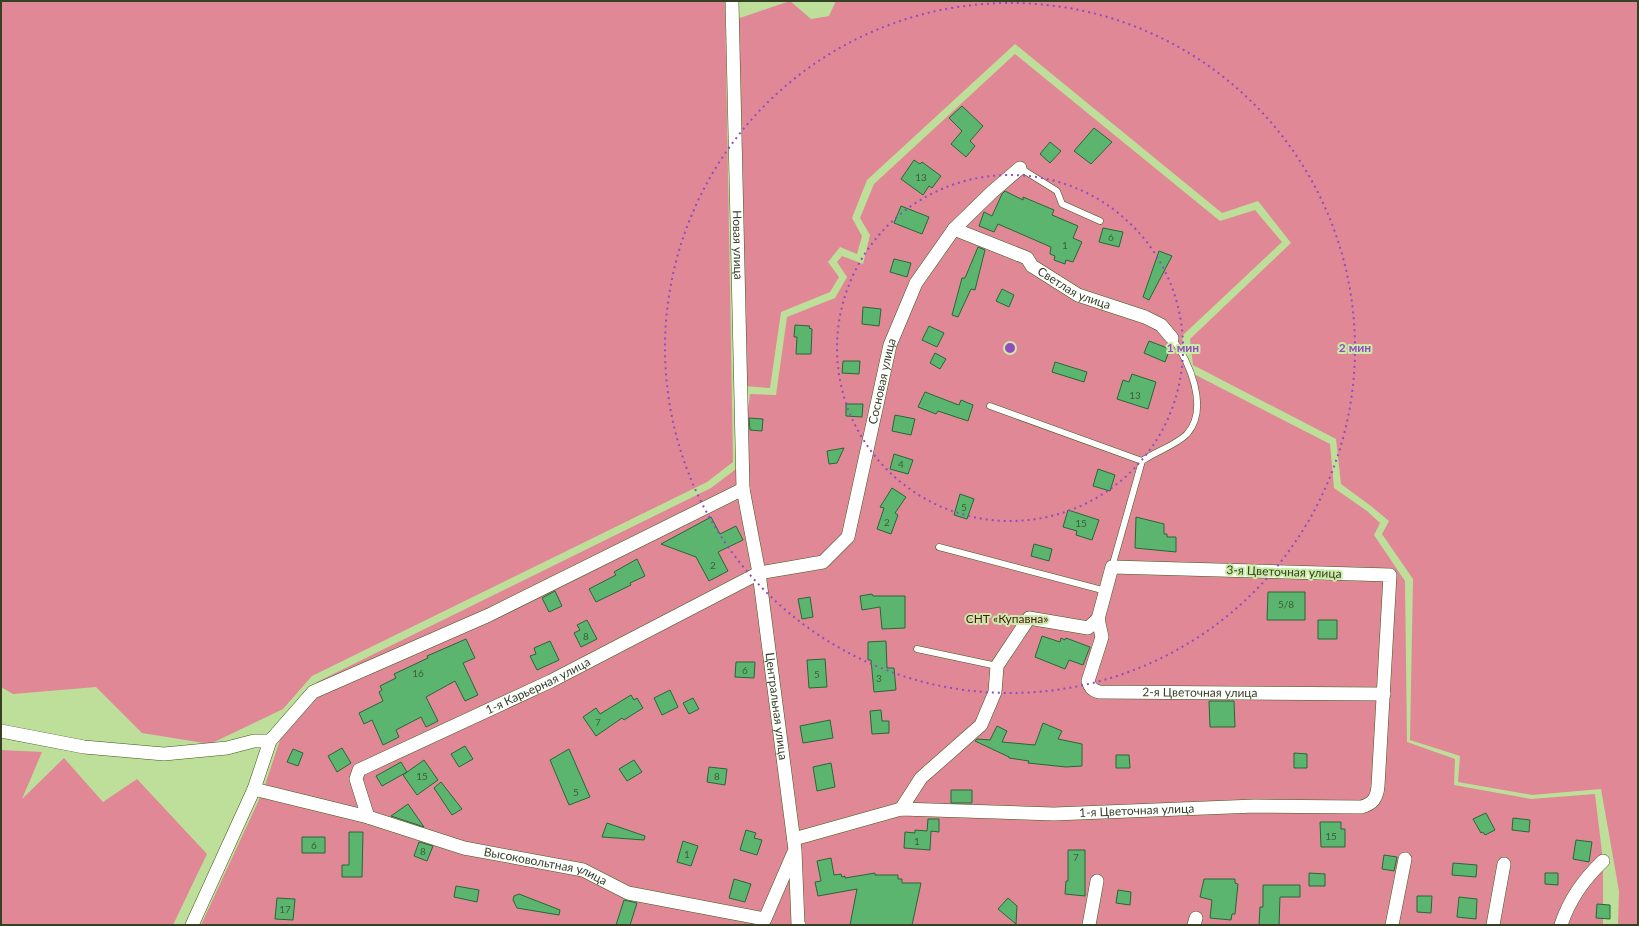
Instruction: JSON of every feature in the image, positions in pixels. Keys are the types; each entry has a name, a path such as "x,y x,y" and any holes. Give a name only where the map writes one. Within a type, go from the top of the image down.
{"street":[{"name":"Новая улица","path":"732,1 743,489"},
{"name":"Сосновая улица","path":"758,573 823,562 848,537 890,346 916,283 954,229 992,192 1020,168"},
{"name":"Светлая улица","path":"954,229 1027,258 1032,266 1078,295 1145,317 1161,325 1172,338"},
{"name":"Центральная улица","path":"743,489 758,573 794,845 799,925"},
{"path":"192,925 254,789 270,741 313,692 489,615 743,489"},
{"path":"901,809 921,778 982,725 995,692 997,666 1029,618 1088,628 1098,619 1112,567"},
{"name":"3-я Цветочная улица","path":"1112,567 1390,575 1384,694"},
{"name":"1-я Карьерная улица","path":"368,817 356,779 359,770 551,681 758,573"},
{"name":"2-я Цветочная улица","path":"1098,619 1102,630 1102,637 1088,680 1090,686 1099,692 1384,694"},
{"name":"1-я Цветочная улица","path":"794,845 901,809 1054,814 1255,806 1361,807 1374,801 1377,794 1384,694"},
{"path":"1,731 84,747 164,754 227,748 254,741 270,741"},
{"name":"Высоковольтная улица","path":"254,789 368,817 464,848 583,870 628,893 761,922 794,845"},
{"path":"1392,925 1405,859"},
{"path":"1561,925 1572,900 1590,872 1603,861"},
{"path":"1493,925 1504,864"},
{"path":"1089,925 1097,881"}],"lane":[{"path":"1020,168 1057,191 1062,204 1100,221"},
{"path":"1112,567 1142,461 1177,441 1186,434 1193,425 1197,408 1192,375 1183,355 1172,338"},
{"path":"990,406 1142,461"},
{"path":"939,547 1106,591"},
{"path":"917,649 997,666"}],"green space":[{"path":"1,1 725,1 733,462 707,482 312,676 283,709 210,744 142,733 96,687 13,694 1,687"},
{"path":"790,1 811,19 829,16 836,1 1638,1 1638,925 1618,925 1619,891 1601,789 1532,795 1458,782 1460,756 1410,740 1413,579 1382,534 1389,521 1341,484 1336,439 1193,365 1190,339 1291,243 1258,201 1222,213 1015,44 867,180 852,218 862,236 857,254 840,247 828,262 839,277 830,292 781,312 770,388 744,386 734,20"},
{"name":"СНТ «Купавна»","path":"1015,54 1220,221 1255,210 1282,242 1182,336 1186,370 1330,444 1334,488 1367,511 1380,523 1374,535 1405,581 1407,742 1455,759 1454,785 1531,799 1595,794 1603,861 1603,925 201,925 263,791 289,713 317,682 711,488 740,466 750,394 776,395 787,317 835,298 847,277 837,262 842,256 863,264 870,235 860,218 874,184"},
{"path":"1,750 42,752 22,799 64,758 103,802 137,779 207,854 173,925 1,925"}],"building":[{"path":"962,106 983,126 970,141 975,146 966,157 951,144 962,131 949,118"},
{"path":"1094,128 1112,142 1091,164 1074,151"},
{"path":"1050,142 1061,151 1050,163 1040,154"},
{"path":"914,160 920,164 922,162 941,176 932,188 929,186 923,195 901,179"},
{"path":"1005,191 1023,200 1023,197 1054,210 1052,215 1078,226 1073,238 1082,242 1073,262 1066,260 1065,264 1054,260 1055,256 1050,254 1051,247 998,224 994,232 979,226 984,212 992,216 1002,194"},
{"path":"901,206 929,217 922,234 894,223"},
{"path":"1103,228 1123,232 1119,247 1099,242"},
{"path":"978,247 985,250 975,290 971,289 958,317 952,315 962,278 965,278"},
{"path":"1159,251 1172,256 1149,300 1143,297"},
{"path":"894,259 911,263 907,277 890,272"},
{"path":"1002,289 1014,295 1009,307 996,301"},
{"path":"863,307 881,309 879,326 862,324"},
{"path":"795,325 810,326 809,328 812,329 811,354 796,354 797,337 794,337"},
{"path":"929,326 944,333 937,347 922,340"},
{"path":"1149,341 1170,349 1165,362 1144,353"},
{"path":"935,353 946,359 940,369 930,363"},
{"path":"843,361 860,361 859,374 842,373"},
{"path":"1055,362 1087,372 1084,382 1052,372"},
{"path":"1132,374 1156,382 1148,409 1117,399 1123,380 1129,382"},
{"path":"925,392 959,405 961,400 973,405 968,421 938,411 936,414 918,407"},
{"path":"846,404 863,404 862,417 846,416"},
{"path":"895,415 915,419 911,435 892,431"},
{"path":"749,418 763,419 762,431 750,430"},
{"path":"844,448 837,463 829,464 827,451"},
{"path":"894,454 913,460 908,474 890,469"},
{"path":"1098,469 1115,475 1110,491 1093,486"},
{"path":"892,488 906,497 895,513 898,515 891,534 877,529 884,508 880,507"},
{"path":"960,494 974,499 967,519 954,515"},
{"path":"1068,510 1099,520 1092,540 1076,535 1077,531 1063,527"},
{"path":"711,517 720,534 736,526 743,540 718,552 728,571 709,581 696,557 661,544"},
{"path":"1136,517 1164,524 1164,534 1167,534 1167,537 1176,537 1176,552 1135,548"},
{"path":"1034,544 1052,549 1049,561 1031,556"},
{"path":"637,559 645,576 630,583 631,585 596,602 589,589 616,575 614,572"},
{"path":"555,591 562,606 549,612 542,598"},
{"path":"1268,592 1305,592 1305,620 1267,620"},
{"path":"872,594 873,596 905,596 905,628 882,629 880,607 862,610 860,596"},
{"path":"810,597 813,617 802,619 798,599"},
{"path":"587,620 597,639 581,647 574,633 580,630 577,625"},
{"path":"1318,620 1337,620 1337,639 1318,639"},
{"path":"1042,636 1060,642 1061,638 1065,640 1066,638 1090,647 1083,665 1069,660 1065,669 1035,657"},
{"path":"466,639 475,658 463,663 478,695 465,701 455,681 426,697 438,721 426,727 421,717 396,730 399,737 383,745 372,720 364,724 359,713 383,701 379,692 382,690 380,686 396,678 394,674 428,658 427,656"},
{"path":"550,641 559,660 537,670 530,656 536,654 534,648"},
{"path":"886,641 887,668 894,668 896,690 874,692 871,660 868,660 868,642"},
{"path":"825,659 827,687 809,688 807,660"},
{"path":"736,662 755,662 754,678 735,677"},
{"path":"670,690 678,707 662,715 654,698"},
{"path":"631,695 634,700 637,698 643,708 624,720 622,718 596,736 583,717 596,708 600,714"},
{"path":"693,698 699,709 689,714 683,703"},
{"path":"1209,701 1234,701 1235,727 1210,727"},
{"path":"881,710 882,721 889,721 889,733 872,734 870,711"},
{"path":"830,720 833,738 803,743 800,726"},
{"path":"1043,723 1062,731 1058,739 1082,744 1082,766 1066,767 1028,763 1029,761 1009,758 975,741 977,739 990,740 997,726 1007,731 1002,742 1035,745"},
{"path":"465,746 473,759 459,767 451,754"},
{"path":"342,748 351,763 337,772 328,756"},
{"path":"293,749 303,753 298,766 287,762"},
{"path":"569,749 590,797 569,805 550,760"},
{"path":"1294,753 1307,754 1307,768 1294,768"},
{"path":"1116,755 1129,755 1130,768 1116,768"},
{"path":"424,760 438,780 417,795 403,775"},
{"path":"634,760 642,772 627,781 619,769"},
{"path":"401,762 407,772 382,786 376,776"},
{"path":"831,763 835,787 817,791 813,767"},
{"path":"709,767 727,769 725,785 707,782"},
{"path":"441,782 462,809 452,815 434,788"},
{"path":"951,790 972,790 972,803 951,803"},
{"path":"408,804 424,827 391,816"},
{"path":"1486,813 1495,830 1485,835 1483,832 1481,833 1473,819"},
{"path":"1513,818 1530,820 1529,832 1512,830"},
{"path":"928,819 939,819 939,832 931,831 930,850 904,848 905,832 915,833 915,830 927,831"},
{"path":"1320,822 1341,822 1341,829 1345,829 1345,847 1321,847"},
{"path":"607,823 645,836 644,840 602,837"},
{"path":"746,830 756,833 754,838 762,840 757,855 740,850"},
{"path":"349,832 363,832 362,877 342,877 342,865 349,865"},
{"path":"302,837 325,837 325,853 302,853"},
{"path":"1576,840 1592,842 1589,862 1573,859"},
{"path":"683,841 698,846 691,866 677,862"},
{"path":"419,842 433,846 427,861 414,856"},
{"path":"1068,850 1085,850 1085,896 1065,894 1066,881 1068,881"},
{"path":"1384,855 1397,857 1394,871 1382,869"},
{"path":"831,858 834,875 841,874 842,877 845,876 845,878 875,873 875,875 898,875 898,879 902,879 902,883 921,883 912,925 850,925 857,889 818,896 815,882 821,881 817,861"},
{"path":"1453,863 1477,865 1476,877 1452,875"},
{"path":"1309,873 1325,874 1325,886 1309,886"},
{"path":"1545,873 1558,873 1558,885 1545,884"},
{"path":"734,879 751,884 745,902 729,898"},
{"path":"1204,879 1235,879 1235,883 1238,884 1235,914 1232,914 1231,920 1210,918 1212,900 1200,897"},
{"path":"1263,885 1300,885 1300,897 1280,897 1279,925 1259,925 1260,907 1263,907"},
{"path":"456,886 479,890 477,902 454,897"},
{"path":"1118,890 1131,892 1130,905 1116,903"},
{"path":"519,894 560,910 559,915 517,908 513,900 514,896"},
{"path":"1417,896 1432,896 1431,913 1417,912"},
{"path":"1459,897 1477,899 1476,919 1457,917"},
{"path":"277,898 295,899 293,920 275,919"},
{"path":"1008,898 1017,906 1016,924 998,909"},
{"path":"624,900 637,903 630,925 616,925"},
{"path":"1597,904 1610,905 1610,919 1596,918"}]}
